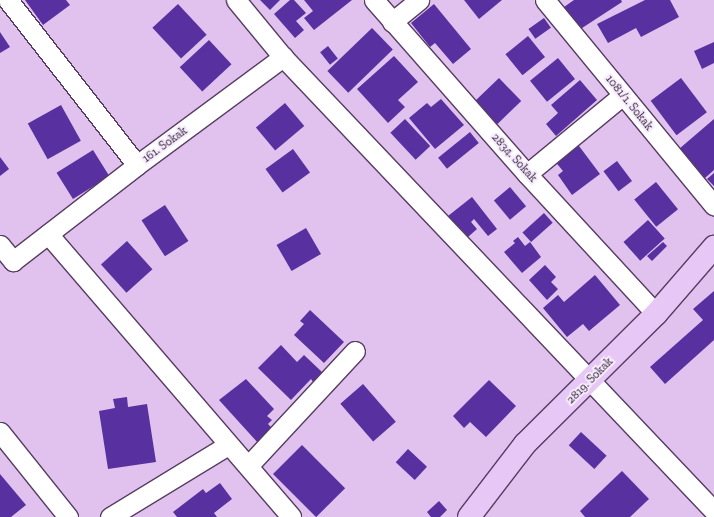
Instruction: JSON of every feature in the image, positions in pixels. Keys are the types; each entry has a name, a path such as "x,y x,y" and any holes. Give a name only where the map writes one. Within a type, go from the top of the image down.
{"main road":[{"name":"2819. Sokak","path":"469,517 525,444 656,314 714,247"}],"street":[{"path":"8,0 137,165"},
{"path":"236,0 283,58 714,511"},
{"name":"2834. Sokak","path":"374,0 527,174 656,314"},
{"path":"392,22 419,0"},
{"name":"1081/1. Sokak","path":"545,0 714,206"},
{"name":"161. Sokak","path":"6,266 137,165 283,58"},
{"path":"527,174 623,95"},
{"path":"48,234 291,517"},
{"path":"0,245 6,266"},
{"path":"248,466 355,351"},
{"path":"0,432 68,517"},
{"path":"110,517 228,445"}],"building":[{"path":"25,0 66,0 70,5 43,25"},
{"path":"260,0 280,0 270,10"},
{"path":"290,0 294,0 306,13 296,21 304,30 295,38 274,14"},
{"path":"304,0 352,0 314,30 304,18 313,11"},
{"path":"464,0 502,0 479,19"},
{"path":"574,0 621,0 622,2 579,30 564,7"},
{"path":"645,0 670,0 679,17 641,37 636,28 608,43 597,24"},
{"path":"178,4 207,35 181,59 152,28"},
{"path":"434,4 471,49 453,64 435,43 430,47 411,23"},
{"path":"544,18 551,28 535,39 528,29"},
{"path":"372,28 393,50 348,93 327,71"},
{"path":"0,32 10,47 0,53"},
{"path":"528,36 545,57 522,75 505,54"},
{"path":"209,40 232,64 202,91 180,67"},
{"path":"714,42 714,63 702,69 694,51"},
{"path":"328,46 338,59 330,65 320,52"},
{"path":"394,56 418,82 398,100 405,107 388,123 357,89"},
{"path":"558,58 575,79 547,102 530,81"},
{"path":"499,78 521,101 497,125 475,102"},
{"path":"681,78 707,112 677,135 651,101"},
{"path":"580,80 597,100 556,136 546,124 558,113 551,105"},
{"path":"441,99 464,125 435,149 409,118 427,103 431,107"},
{"path":"285,103 304,126 275,150 256,127"},
{"path":"61,105 81,141 48,159 28,123"},
{"path":"405,119 430,146 416,160 390,133"},
{"path":"714,119 714,170 705,178 679,149"},
{"path":"470,132 479,143 447,169 438,158"},
{"path":"576,142 600,174 572,195 558,175 563,171 553,159"},
{"path":"293,149 310,172 283,192 265,169"},
{"path":"93,150 109,176 73,199 57,173"},
{"path":"0,157 9,169 0,176"},
{"path":"617,161 632,181 618,191 603,171"},
{"path":"714,173 714,186 707,179"},
{"path":"656,182 678,209 656,227 634,200"},
{"path":"510,187 526,206 510,220 494,200"},
{"path":"472,197 497,229 488,236 474,219 471,222 477,229 468,237 461,229 460,231 448,216"},
{"path":"165,205 188,241 165,256 142,220"},
{"path":"544,213 553,223 531,242 522,232"},
{"path":"648,220 665,239 640,261 623,242"},
{"path":"306,228 321,254 292,271 277,245"},
{"path":"518,237 525,246 530,242 541,257 522,273 504,252 515,243 513,241"},
{"path":"127,241 152,269 126,293 101,264"},
{"path":"663,242 667,246 652,261 647,256"},
{"path":"545,265 556,277 551,282 558,289 547,300 529,280"},
{"path":"595,275 620,305 589,331 583,324 567,337 543,308 558,295 564,302"},
{"path":"714,291 714,340 665,384 650,367 703,320 693,309"},
{"path":"310,310 344,342 324,363 294,335 304,324 300,321"},
{"path":"281,345 297,362 304,355 322,372 313,382 311,379 291,400 258,368"},
{"path":"246,379 274,409 267,416 272,420 268,424 273,429 258,443 219,400"},
{"path":"489,380 516,406 486,437 470,422 464,428 453,416"},
{"path":"363,384 396,422 373,441 340,404"},
{"path":"127,397 128,407 147,404 156,462 108,469 99,411 115,408 113,399"},
{"path":"581,432 607,456 594,469 569,445"},
{"path":"302,445 345,488 316,517 273,474"},
{"path":"408,449 427,467 415,480 396,462"},
{"path":"622,471 649,499 630,517 585,517 580,511"},
{"path":"0,474 26,505 11,517 0,517"},
{"path":"220,483 232,499 214,513 217,517 177,517 173,512 203,489 206,493"},
{"path":"439,501 447,510 440,517 431,517 427,512"}]}
